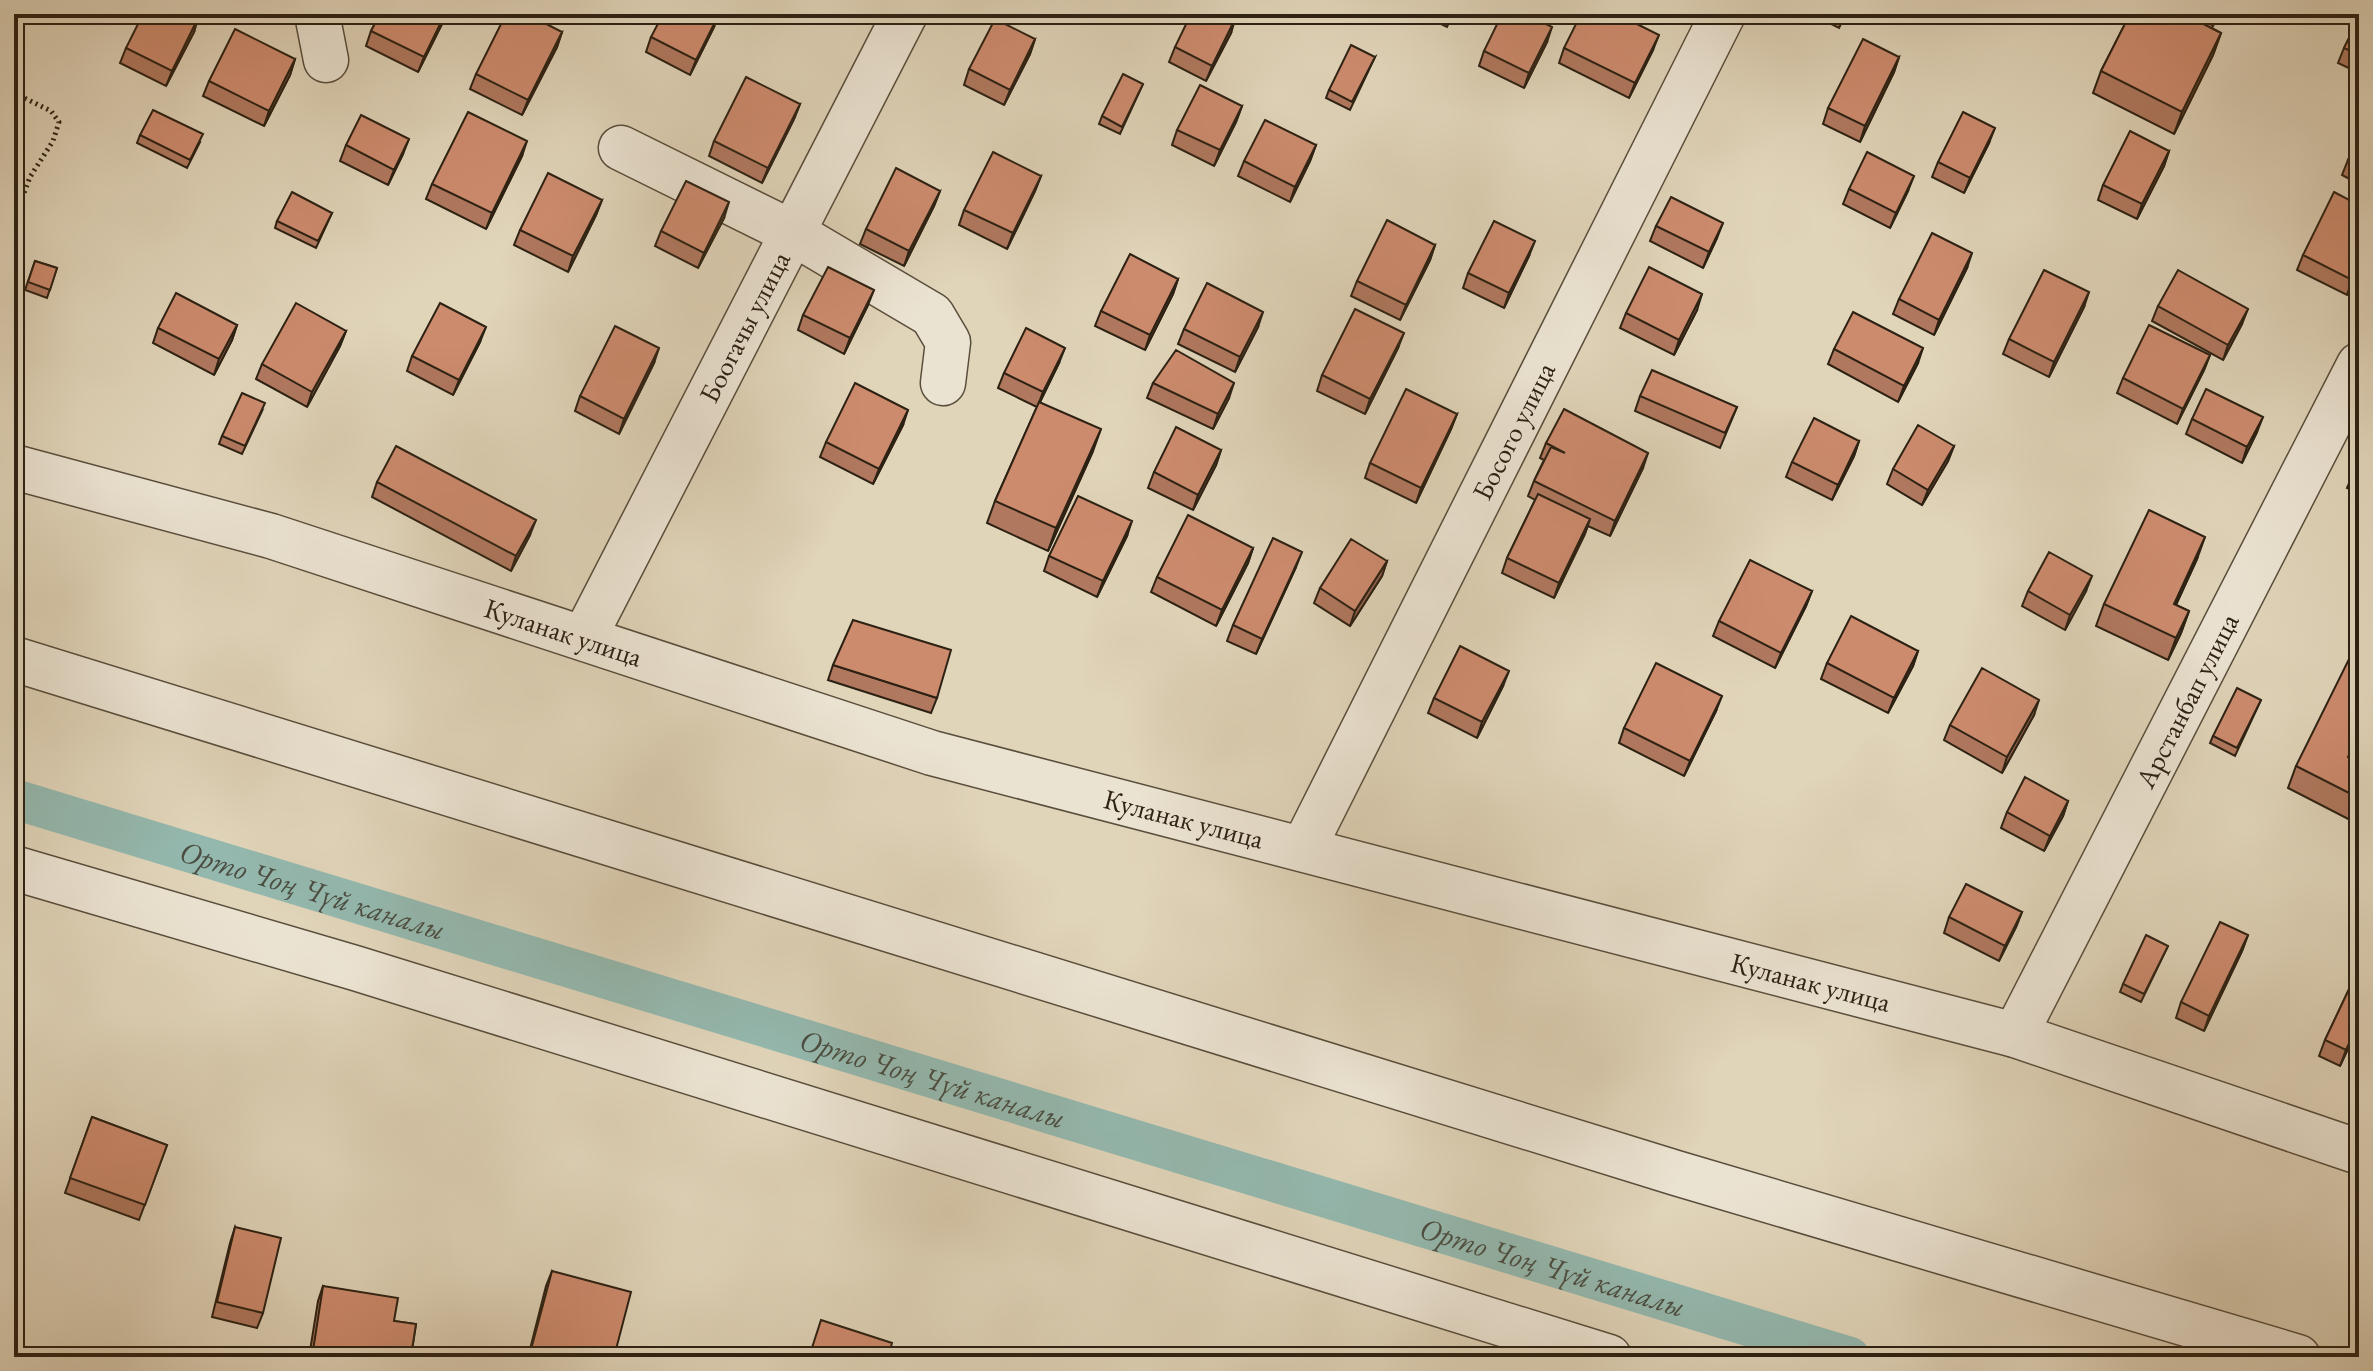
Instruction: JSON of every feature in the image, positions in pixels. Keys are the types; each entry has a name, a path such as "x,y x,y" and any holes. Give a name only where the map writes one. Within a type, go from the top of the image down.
{"street":[{"path":"317,14 326,60"},
{"name":"Боогачы улица","path":"584,638 905,14"},
{"name":"Босого улица","path":"1303,849 1723,14"},
{"path":"621,148 793,233 932,315 948,342 943,383"},
{"name":"Арстанбап улица","path":"2015,1035 2359,365"},
{"name":"Куланак улица","path":"14,467 271,536 932,753 2015,1035 2359,1152"},
{"path":"14,659 1676,1173 2298,1357"},
{"path":"14,868 370,973 1609,1357"}],"path":[{"path":"14,93 51,111 59,122 53,141 30,177 14,219"}],"building":[{"path":"143,14 199,16 172,71 126,48"},
{"path":"380,14 445,14 424,57 371,31"},
{"path":"506,14 527,14 562,32 528,100 476,74"},
{"path":"663,14 719,14 696,60 651,37"},
{"path":"1191,14 1229,14 1236,17 1212,66 1175,47"},
{"path":"1502,14 1526,14 1552,27 1529,73 1484,51"},
{"path":"1581,14 1617,14 1659,35 1635,83 1564,48"},
{"path":"2130,14 2184,14 2221,33 2182,112 2101,71"},
{"path":"2190,14 2217,14 2212,25"},
{"path":"2359,18 2359,55 2344,48"},
{"path":"995,19 1035,39 1010,90 969,69"},
{"path":"235,29 295,59 269,111 209,81"},
{"path":"1863,39 1899,57 1865,126 1828,108"},
{"path":"1351,45 1375,57 1352,102 1329,90"},
{"path":"1123,74 1143,84 1122,127 1102,116"},
{"path":"746,77 800,104 768,168 714,141"},
{"path":"1200,85 1242,106 1220,150 1177,130"},
{"path":"153,110 203,134 190,160 140,135"},
{"path":"468,112 527,141 492,213 432,184"},
{"path":"1963,112 1995,128 1970,178 1938,162"},
{"path":"361,115 409,139 394,170 346,145"},
{"path":"1265,120 1316,145 1295,187 1244,161"},
{"path":"2130,131 2169,151 2142,204 2103,185"},
{"path":"2359,138 2359,166 2348,160"},
{"path":"993,152 1041,176 1013,233 964,210"},
{"path":"1867,152 1914,176 1896,213 1849,189"},
{"path":"896,168 940,191 909,251 866,229"},
{"path":"548,173 602,200 573,256 520,230"},
{"path":"686,181 729,202 704,253 661,231"},
{"path":"292,192 332,213 318,241 277,221"},
{"path":"2334,192 2359,205 2359,267 2352,280 2303,255"},
{"path":"1671,197 1723,223 1709,252 1656,226"},
{"path":"1387,220 1435,245 1406,305 1357,281"},
{"path":"1494,221 1535,241 1509,293 1468,273"},
{"path":"1932,233 1972,253 1939,320 1899,299"},
{"path":"1130,254 1178,279 1150,335 1101,311"},
{"path":"35,261 57,268 50,290 28,282"},
{"path":"828,267 874,290 850,338 803,315"},
{"path":"1649,267 1702,294 1679,340 1626,313"},
{"path":"2044,270 2089,292 2054,362 2009,339"},
{"path":"2178,270 2248,309 2228,345 2158,306"},
{"path":"1207,283 1263,312 1240,357 1184,329"},
{"path":"176,293 237,325 219,359 158,328"},
{"path":"296,303 346,331 312,392 262,364"},
{"path":"440,303 486,327 459,380 412,356"},
{"path":"1355,309 1404,333 1370,399 1322,375"},
{"path":"1853,312 1923,348 1904,386 1834,349"},
{"path":"2149,325 2210,355 2183,409 2123,378"},
{"path":"615,326 659,348 624,419 580,396"},
{"path":"1026,328 1065,348 1043,392 1004,373"},
{"path":"1176,350 1234,383 1218,414 1153,383"},
{"path":"1652,370 1737,407 1725,433 1640,396"},
{"path":"855,383 908,410 879,469 826,442"},
{"path":"1406,389 1457,414 1421,488 1370,463"},
{"path":"2206,389 2263,417 2247,447 2192,419"},
{"path":"242,393 265,403 245,446 222,436"},
{"path":"1039,402 1101,429 1056,528 995,501"},
{"path":"1564,409 1648,453 1615,521 1534,481 1551,447 1565,453 1546,443"},
{"path":"1814,418 1859,441 1838,485 1792,462"},
{"path":"1918,425 1954,446 1928,490 1893,469"},
{"path":"1176,427 1221,450 1198,495 1154,472"},
{"path":"396,446 536,520 516,556 377,482"},
{"path":"2359,460 2359,475 2353,472"},
{"path":"1538,494 1590,519 1559,583 1507,558"},
{"path":"1078,496 1132,521 1103,581 1049,556"},
{"path":"2149,510 2205,537 2174,604 2189,611 2176,638 2104,604"},
{"path":"1188,515 1253,548 1222,610 1157,577"},
{"path":"1273,538 1302,552 1262,639 1233,625"},
{"path":"1351,539 1387,561 1355,611 1320,588"},
{"path":"2049,552 2092,576 2070,615 2028,591"},
{"path":"1750,560 1812,591 1781,653 1719,621"},
{"path":"1851,616 1918,651 1894,698 1827,663"},
{"path":"853,620 951,650 937,698 833,665"},
{"path":"1460,646 1509,671 1482,722 1434,698"},
{"path":"2353,651 2359,654 2359,735 2348,757 2359,762 2359,798 2296,766"},
{"path":"1656,663 1722,696 1690,761 1624,728"},
{"path":"1982,668 2039,700 2007,757 1950,725"},
{"path":"2237,688 2261,700 2237,748 2213,736"},
{"path":"2025,777 2068,801 2050,836 2007,812"},
{"path":"1966,884 2022,912 2005,946 1949,917"},
{"path":"2220,922 2248,935 2209,1016 2181,1002"},
{"path":"2146,935 2168,946 2144,994 2123,984"},
{"path":"2359,968 2359,1022 2346,1050 2325,1040"},
{"path":"92,1117 167,1145 145,1205 70,1178"},
{"path":"235,1227 281,1238 263,1313 217,1302"},
{"path":"552,1271 631,1292 614,1357 529,1357"},
{"path":"323,1286 398,1298 394,1321 416,1324 411,1356 389,1352 388,1357 312,1357"},
{"path":"821,1320 892,1343 888,1357 809,1357"}],"waterway":[{"name":"Орто Чоң Чүй каналы","path":"14,799 1850,1357"}]}
